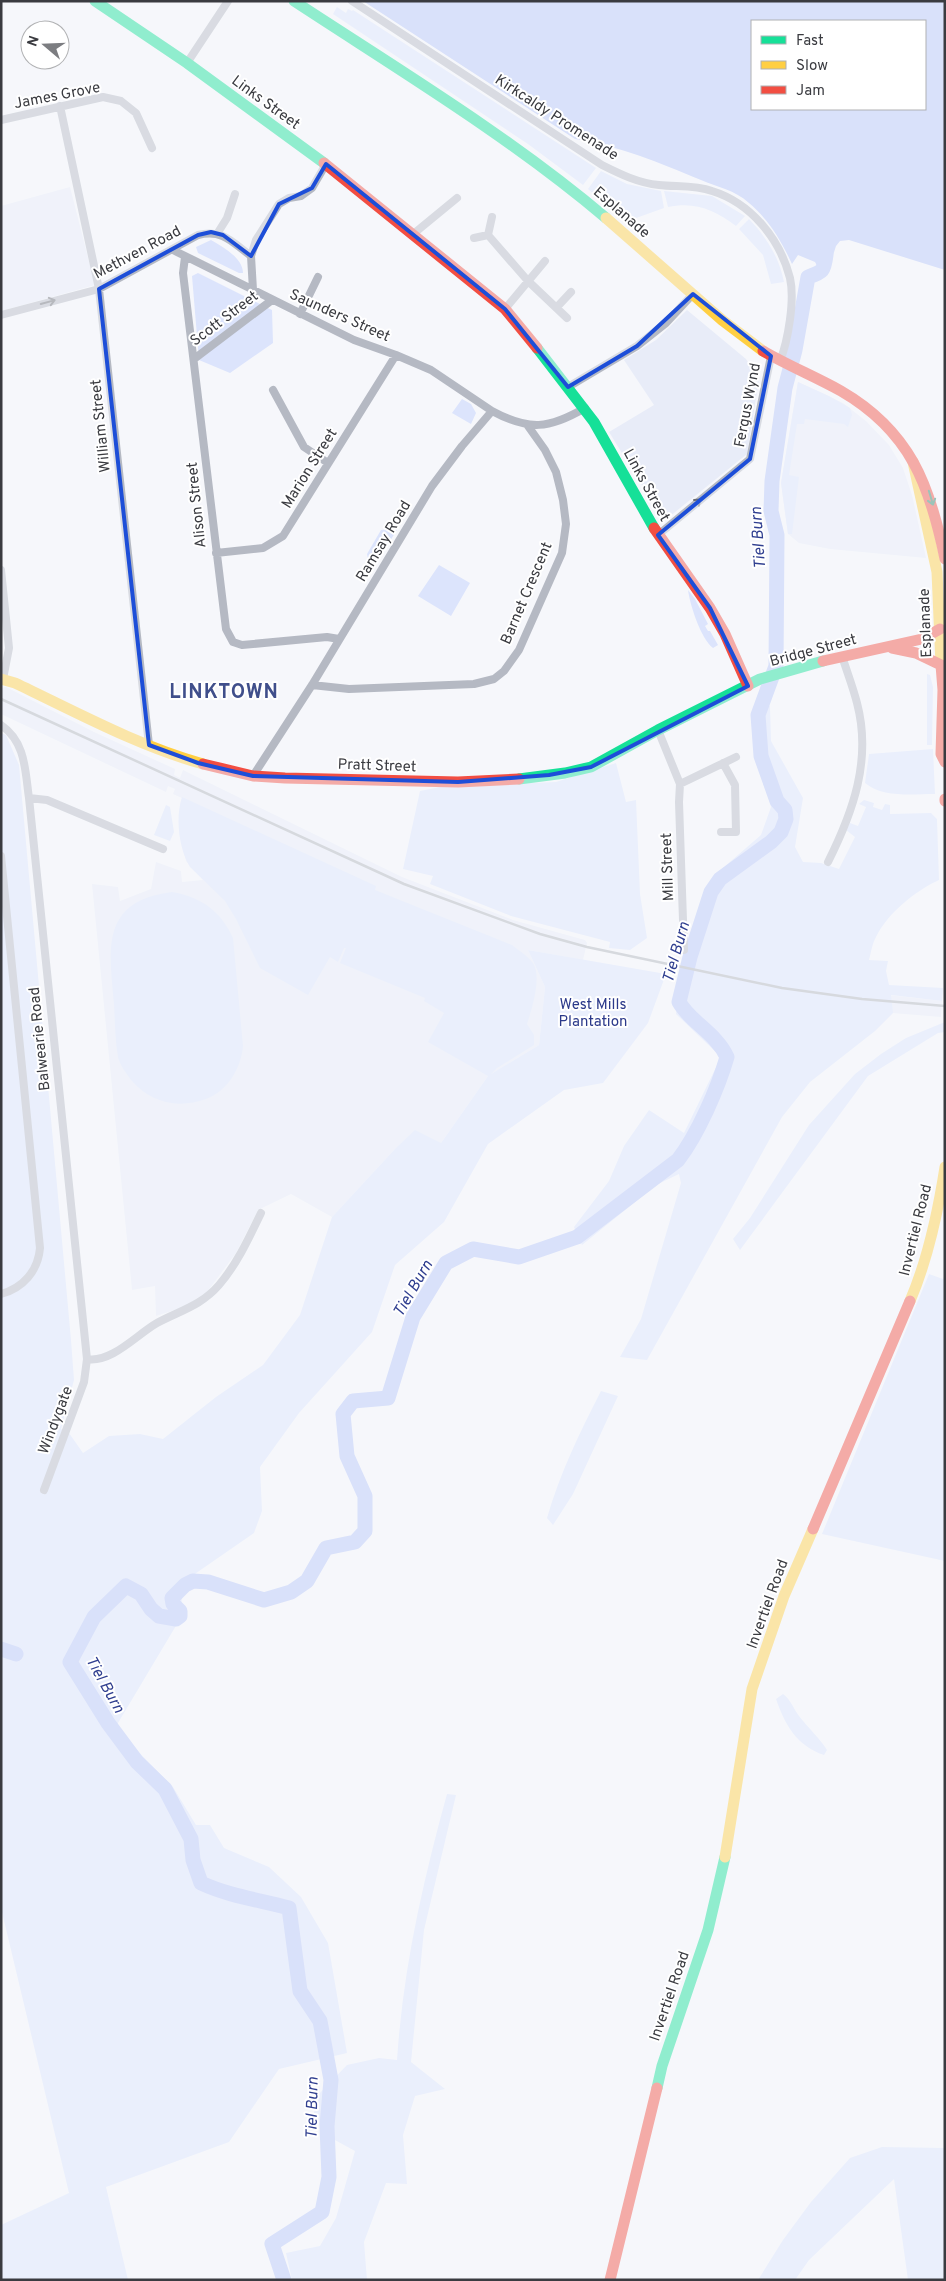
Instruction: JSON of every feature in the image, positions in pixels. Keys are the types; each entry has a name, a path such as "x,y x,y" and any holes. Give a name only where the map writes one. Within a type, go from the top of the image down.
{"main road":[{"name":"Esplanade","path":"294,1 524,154 580,196 744,338 775,358 846,393 866,407 896,435 924,477 935,513 945,559"},
{"name":"Links Street","path":"101,3 326,164 505,309 585,408 658,535 710,608 725,634 748,686"},
{"name":"Esplanade","path":"914,462 915,479 935,560 941,598 940,629 944,665"},
{"name":"Bridge Street","path":"748,686 760,680 842,656 922,639 940,629"},
{"name":"Bridge Street","path":"888,647 916,653 944,665"},
{"path":"944,665 941,754 945,762"},
{"name":"Pratt Street","path":"2,679 15,683 113,730 198,763 253,776 411,782 458,782 535,777 590,767 658,730 748,686"},
{"name":"Invertiel Road","path":"610,2280 662,2066 708,1930 726,1850 752,1689 784,1596 917,1285 940,1200 945,1167"}],"street":[{"path":"187,63 228,1"},
{"name":"Kirkcaldy Promenade","path":"352,1 608,168 644,183 710,190 728,197 744,208 764,226 780,249 790,280 790,311 775,358"},
{"name":"James Grove","path":"1,120 103,97 121,101 136,113 152,148"},
{"name":"William Street","path":"60,106 99,289 149,745"},
{"path":"253,290 251,256 256,240 278,204 288,198 301,196 312,188 326,164"},
{"path":"235,194 228,218 217,234 223,235 251,256"},
{"path":"412,235 458,198"},
{"path":"488,235 492,217"},
{"name":"Methven Road","path":"1,315 99,289 198,236 211,232 217,234"},
{"path":"474,238 488,235"},
{"path":"488,235 528,281 567,318"},
{"name":"Saunders Street","path":"173,250 354,340 431,370 492,411"},
{"name":"Alison Street","path":"185,257 183,273 226,629 233,642 242,645 327,637 339,639"},
{"path":"505,309 545,261"},
{"path":"300,314 318,277"},
{"path":"557,307 571,292"},
{"path":"568,387 637,346 666,323 693,294"},
{"name":"Scott Street","path":"194,359 272,300"},
{"name":"Marion Street","path":"216,553 263,548 283,536 396,355"},
{"name":"Fergus Wynd","path":"658,535 750,459 764,392 775,358"},
{"path":"273,390 304,447 328,463"},
{"path":"492,411 528,426 564,420 585,408"},
{"name":"Ramsay Road","path":"253,776 312,685 432,486 492,411"},
{"name":"Barnet Crescent","path":"312,685 349,690 474,684 494,679 504,671 519,650 562,553 566,524 563,500 556,472 545,450 528,426"},
{"path":"1,570 9,648 2,679"},
{"path":"828,862 848,817 862,768 862,737 858,705 842,656"},
{"name":"Balwearie Road","path":"1,725 13,734 22,750 29,798 87,1359"},
{"name":"Mill Street","path":"658,730 680,784 678,802 684,950"},
{"path":"680,784 736,757"},
{"path":"721,832 736,832 735,785 723,764"},
{"path":"29,798 47,800 163,849"},
{"path":"1,856 40,1248 36,1268 29,1278 9,1292 1,1294"},
{"path":"87,1359 96,1360 118,1350 158,1323 200,1303 219,1285 235,1264 261,1213"},
{"name":"Windygate","path":"44,1490 84,1382 87,1359"}],"highlighted area":[{"path":"326,164 505,309 568,387 637,346 693,294 771,356 750,459 658,535 710,608 748,686 591,767 549,775 458,782 253,776 198,763 149,745 99,289 198,235 211,232 223,235 251,256 279,204 312,188"}],"shaded area":[{"path":"70,187 95,285 1,311 1,206"},
{"path":"687,310 746,359 759,379 747,454 664,521 609,432 654,405 624,360 656,340"},
{"path":"798,382 843,403 866,421 889,445 903,468 912,495 926,558 830,549 799,543 788,534 781,483"},
{"path":"6,687 94,732 175,769 174,775 180,778 183,770 402,877 513,920 585,940 587,943 583,960 528,950 545,987 539,1045 488,1076 441,1143 394,1150 332,1217 291,1194 258,1210 236,1253 207,1292 184,1307 156,1316 155,1286 132,1290 92,884 118,887 120,901 151,889 156,862 181,871 182,882 203,880 186,861 179,824 182,798 173,794 175,789 168,786 166,792 1,714 1,688"},
{"path":"888,995 942,1001 941,1017 880,1012"}],"green space":[{"path":"337,7 346,13 348,9 353,10 596,168 583,185 528,144 333,14"},
{"path":"601,171 627,184 661,191 664,208 625,222 588,189"},
{"path":"664,191 712,196 745,216 736,226 720,215 704,208 687,205 668,207"},
{"path":"749,219 771,248 779,264 784,282 771,284 763,255 739,229"},
{"path":"211,240 240,262 243,273 239,273 198,253 196,247"},
{"path":"198,273 272,310 273,343 230,373 199,360 192,276"},
{"path":"798,382 850,408 852,415 848,427 844,424 805,419 804,424 797,424 789,475 799,477 792,534 788,534 781,483"},
{"path":"462,399 471,404 476,413 471,424 452,413"},
{"path":"398,528 371,572 367,554 381,530"},
{"path":"439,565 470,583 451,616 418,596"},
{"path":"688,590 708,624 705,626 718,645 713,648 700,630"},
{"path":"927,674 930,675 933,687 932,745 927,745"},
{"path":"758,699 770,706 771,741 803,798 795,847 803,862 821,863 839,869 855,837 846,830 850,823 858,826 866,807 859,804 864,800 874,803 873,807 882,810 885,804 890,805 890,814 931,813 937,819 939,880 921,890 895,911 881,928 869,960 888,961 886,971 889,985 943,988 942,1001 891,995 893,1013 875,1031 810,1082 782,1117 647,1360 620,1357 641,1319 681,1183 679,1174 656,1185 582,1245 574,1227 609,1181 624,1146 649,1110 684,1133 721,1057 676,1014 677,1000 704,897 716,874 761,835 771,807 754,744"},
{"name":"West Mills Plantation","path":"1,733 6,735 19,765 71,1340 74,1380 61,1429 69,1433 83,1453 109,1436 140,1434 163,1439 216,1397 263,1365 300,1315 332,1217 415,1130 441,1143 488,1076 428,1042 444,1013 424,1001 425,998 340,963 346,948 344,948 338,962 330,957 308,995 260,968 225,901 190,867 186,860 179,833 179,814 182,797 376,886 375,890 512,945 528,958 536,969 537,976 535,993 527,1024 534,1035 534,1045 497,1068 491,1074 539,1045 545,987 528,950 666,974 648,1023 603,1083 564,1090 488,1144 444,1222 395,1265 372,1332 299,1413 260,1467 262,1511 254,1533 189,1578 182,1597 180,1619 115,1728 173,1787 196,1825 210,1825 224,1848 269,1867 301,1897 328,1943 347,2053 279,2069 229,2142 106,2187 128,2280 1,2280 1,2225 69,2193 1,1908"},
{"path":"933,749 935,794 889,793 872,788 865,783 869,754"},
{"path":"616,763 626,802 636,800 640,894 647,938 630,950 609,948 610,942 511,916 430,884 433,876 403,869 420,791 440,787 556,782"},
{"path":"166,805 170,807 174,832 170,841 154,835"},
{"path":"172,892 192,898 209,907 222,920 233,938 243,1046 236,1070 227,1085 206,1099 185,1103 166,1102 147,1094 131,1080 122,1066 116,1044 111,965 111,947 114,931 121,917 132,906 149,897"},
{"path":"945,1022 945,1032 938,1033 868,1076 740,1250 733,1239 750,1218 809,1125 855,1074 881,1054 906,1038"},
{"path":"929,1274 943,1279 945,1274 945,1561 822,1534"},
{"path":"601,1391 618,1396 573,1494 553,1525 547,1518 558,1485 578,1437"},
{"path":"783,1694 824,1745 827,1750 824,1755 806,1746 788,1726 776,1699"},
{"path":"447,1794 456,1795 424,1930 411,2062 445,2089 415,2096 403,2135 407,2184 386,2183 364,2242 367,2280 292,2280 286,2253 320,2246 336,2218 355,2151 333,2139 313,2118 317,2096 347,2065 379,2058 397,2060 404,1992 415,1926"},
{"path":"882,2147 945,2148 945,2280 908,2280 894,2179 809,2260 795,2280 758,2280 783,2240 811,2202 850,2158"}],"water":[{"path":"363,1 945,1 945,270 849,240 840,241 836,246 827,274 821,273 815,262 798,255 792,264 768,223 738,195 640,156 575,139"}],"waterway":[{"name":"Tiel Burn","path":"284,2280 272,2244 322,2212 329,2177 327,2126 331,2080 320,2021 300,1991 289,1908 234,1895 201,1883 193,1860 191,1839 165,1789 137,1762 108,1723 70,1662 94,1617 126,1586 141,1594 151,1609 159,1616 176,1619 180,1616 180,1611 173,1604 172,1598 185,1585 193,1581 208,1582 264,1600 291,1592 307,1581 326,1548 355,1542 365,1531 365,1496 347,1456 343,1414 353,1401 388,1398 413,1317 446,1263 473,1249 519,1257 577,1237 678,1160 700,1124 713,1096 727,1057 710,1034 690,1016 679,1002 690,957 711,892 720,879 771,842 781,832 786,819 785,810 777,801 761,756 758,715 776,666 777,535 771,511 772,481 785,388 795,350 808,277 822,270 826,255"},
{"path":"1,1649 16,1654"}],"railway":[{"path":"1,699 404,884 540,934 587,947 782,988 862,999 945,1006"}],"traffic: fast":[{"path":"95,1 187,63 324,163"},
{"path":"294,1 492,131 606,218"},
{"path":"537,348 594,422 654,528"},
{"path":"519,779 565,773 591,767 658,730 760,679 823,661"},
{"path":"657,2088 662,2066 708,1930 725,1857"}],"traffic: slow":[{"path":"606,218 722,320 763,351"},
{"path":"913,462 937,572 941,665"},
{"path":"1,679 15,683 131,738 179,757 203,764"},
{"path":"910,1301 932,1235 945,1167"},
{"path":"725,1857 752,1689 784,1596 813,1529"}],"traffic: jam":[{"path":"324,163 505,309 537,348"},
{"path":"763,351 841,391 865,407 900,442 924,484 932,507 945,559"},
{"path":"654,528 710,608 725,634 748,686"},
{"path":"823,661 922,639 940,629"},
{"path":"892,648 916,653 941,665 943,690 941,754 945,762"},
{"path":"203,764 253,776 285,778 458,782 519,779"},
{"path":"813,1529 910,1301"},
{"path":"610,2280 657,2088"}],"district":[{"name":"LINKTOWN","path":"224,691"}]}
